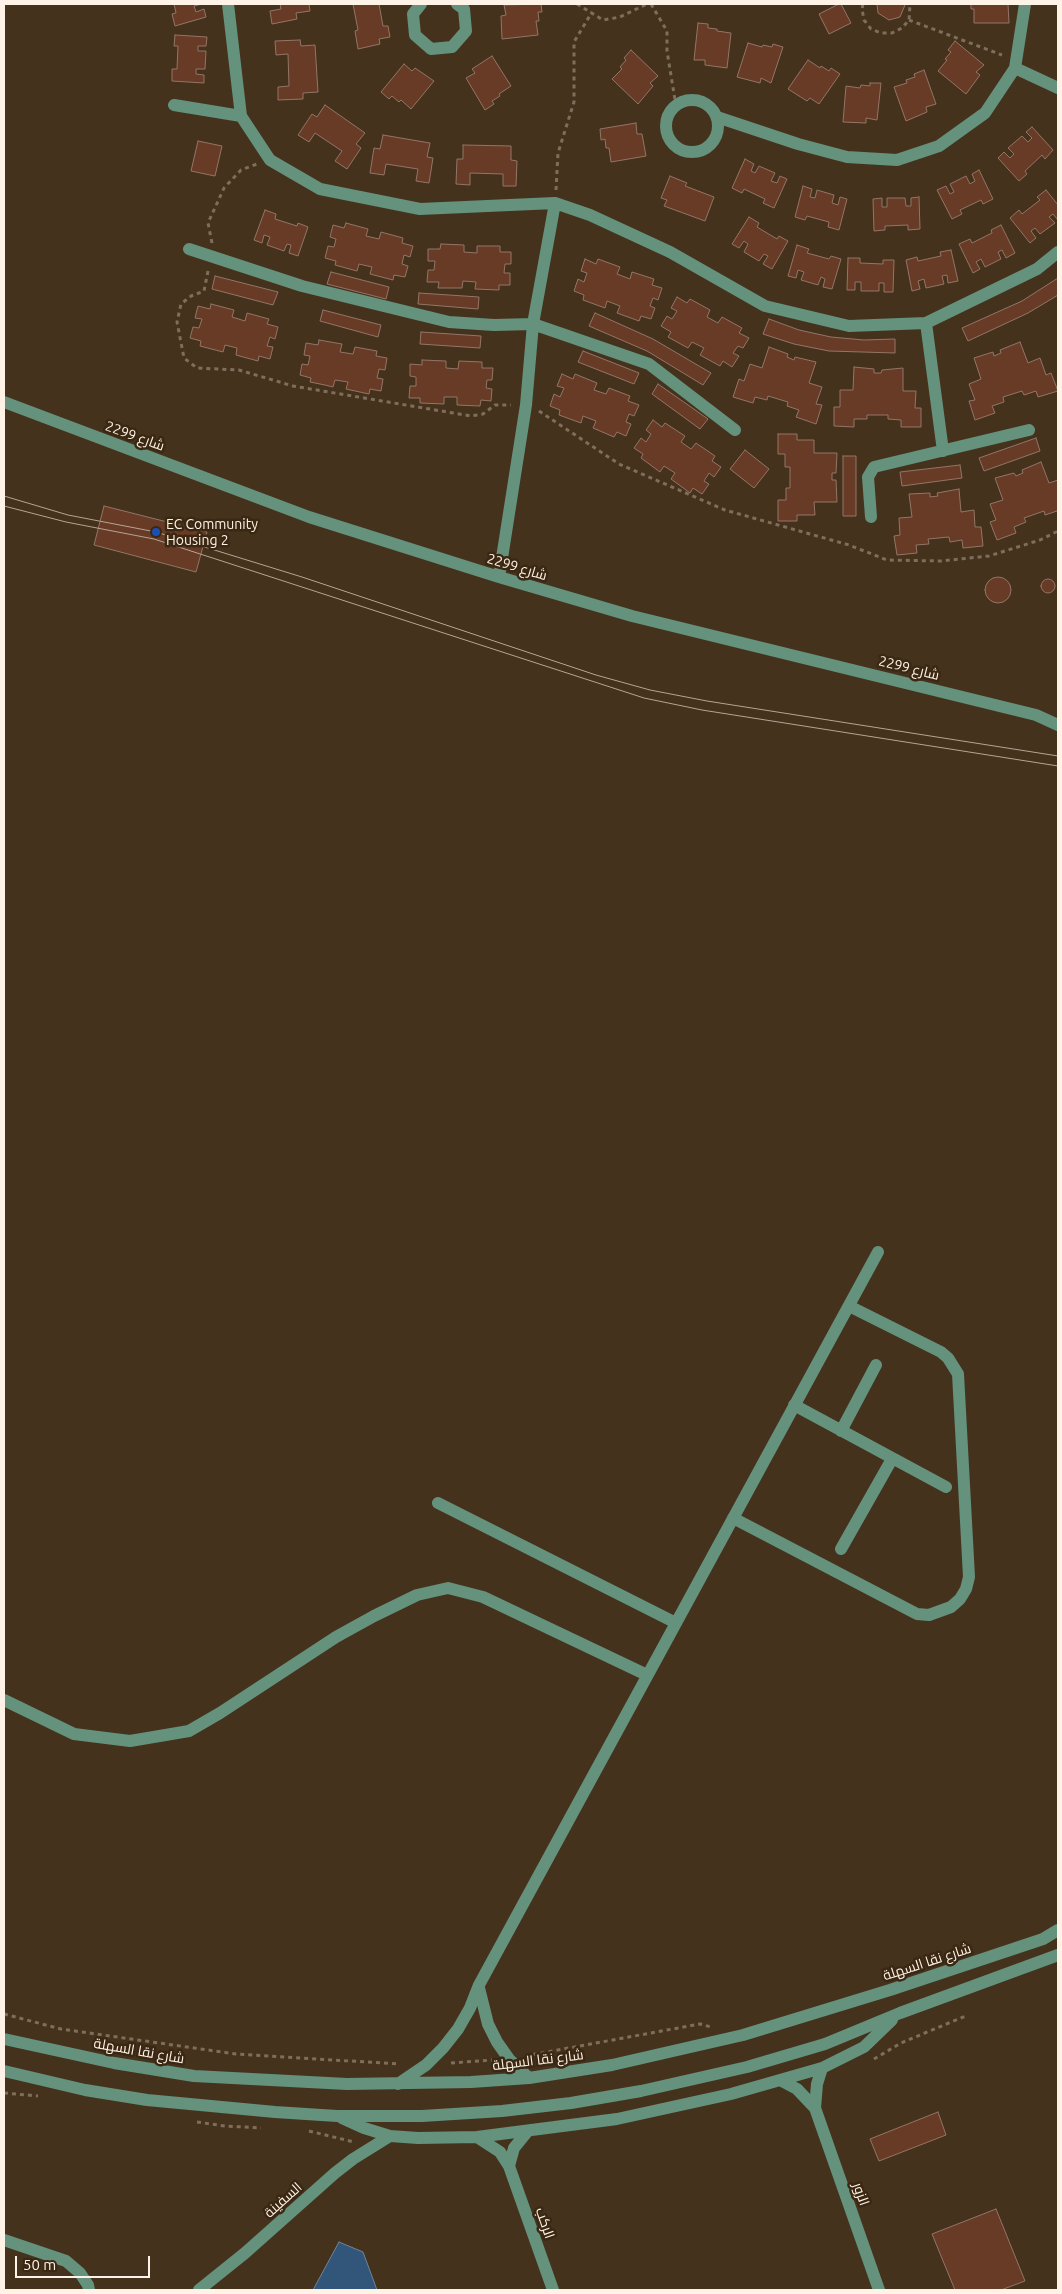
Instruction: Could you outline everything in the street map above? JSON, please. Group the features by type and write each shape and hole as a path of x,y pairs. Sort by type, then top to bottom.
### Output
{"street":[{"path":"228,4 241,116 270,160 320,189 420,209 555,203 590,215 670,252 764,306 849,326 926,323 1037,269 1058,252"},
{"path":"421,4 413,14 415,36 431,49 452,47 466,31 464,9 457,4"},
{"path":"716,117 798,144 847,157 897,160 939,146 985,114 1015,68 1025,4"},
{"path":"1015,68 1058,88"},
{"path":"691,100 699,101 712,110 716,117 717,134 714,141 701,151 685,152 678,148 672,143 666,128 667,120 676,106 691,100"},
{"path":"174,105 241,116"},
{"path":"717,134 747,127"},
{"path":"499,577 526,405 534,324 555,203"},
{"path":"189,250 302,286 449,322 494,325 534,324 649,364 735,430"},
{"path":"926,323 943,452"},
{"name":"شارع 2299","path":"4,402 309,517 499,577 632,616 1036,715 1058,717"},
{"path":"871,517 868,477 874,466 943,452 1029,430"},
{"name":"شارع 2299","path":"1036,715 1058,725"},
{"path":"398,2084 426,2065 458,2029 470,2008 479,1985 878,1252"},
{"path":"733,1518 917,1614 935,1614 951,1608 966,1589 969,1577 958,1374 948,1358 941,1352 849,1306"},
{"path":"841,1431 876,1365"},
{"path":"794,1406 946,1487"},
{"path":"841,1549 892,1459"},
{"path":"438,1503 676,1623"},
{"path":"4,1700 74,1734 130,1741 189,1731 220,1714 351,1629 417,1596 448,1588 483,1597 648,1675"},
{"name":"شارع نقا السهلة","path":"4,2039 114,2063 194,2076 302,2082 398,2084 529,2078 612,2065 743,2035 890,1990 1043,1939 1058,1931"},
{"path":"6,2073 85,2090 147,2100 275,2112 337,2116 422,2116 502,2112 641,2091 747,2067 824,2044 900,2013 1058,1955"},
{"path":"479,1985 488,2024 509,2059 529,2078"},
{"path":"337,2116 364,2128 390,2136 477,2137 527,2132 668,2109 822,2068 864,2047 900,2013"},
{"name":"الزور","path":"815,2108 822,2068"},
{"name":"الزور","path":"780,2080 797,2089 815,2108 879,2290"},
{"path":"509,2166 514,2148 527,2132"},
{"name":"السفينة","path":"199,2290 245,2253 353,2159 390,2136"},
{"name":"الركب","path":"477,2137 500,2152 509,2166 553,2290"},
{"path":"4,2240 66,2261 80,2273 92,2289"}],"path":[{"path":"577,4 603,20 620,16 649,4 667,31 667,51 676,106"},
{"path":"863,4 864,20 871,28 881,33 892,33 902,28 909,20 910,4"},
{"path":"555,203 558,152 574,102 574,42 592,12"},
{"path":"909,20 1006,56 1015,68"},
{"path":"4,2014 61,2029 236,2054 358,2063 426,2065 509,2059 700,2024 717,2028"}],"water":[{"path":"339,2242 363,2252 377,2290 313,2290"}],"building":[{"path":"174,4 202,4 194,6 196,12 204,9 206,17 175,26 172,14 176,13"},
{"path":"280,4 309,4 310,11 296,13 297,19 272,24 270,11 281,9"},
{"path":"353,4 379,4 383,26 388,26 390,37 379,39 380,44 358,49 355,31 358,30"},
{"path":"541,4 542,12 538,12 539,21 536,21 538,35 502,39 501,16 506,15 504,5"},
{"path":"841,4 851,23 829,34 819,14"},
{"path":"877,4 905,5 900,17 889,20 878,13"},
{"path":"971,4 1008,4 1009,23 974,23 974,9 971,9"},
{"path":"698,23 708,24 708,28 717,29 717,31 731,33 727,68 705,65 705,60 694,60"},
{"path":"175,35 207,37 206,46 198,46 198,51 206,51 205,69 196,69 196,74 204,75 204,83 172,81 172,69 177,69 178,46 174,46"},
{"path":"300,40 301,46 315,45 318,92 303,93 303,99 278,100 278,87 289,86 288,54 276,55 275,41"},
{"path":"955,41 984,65 976,72 980,75 966,94 938,71 947,60 945,59 951,52 948,50"},
{"path":"748,43 762,47 763,45 772,47 773,44 783,47 771,83 761,78 760,83 737,77"},
{"path":"631,50 658,76 650,83 653,86 638,104 612,79 622,69 620,67 626,60 624,58"},
{"path":"492,56 511,86 499,94 500,96 492,101 494,104 485,110 466,78 475,73 472,69"},
{"path":"808,60 820,68 821,66 829,71 831,68 840,74 819,104 810,98 807,101 788,89"},
{"path":"404,64 412,71 415,68 434,81 411,109 401,100 399,102 392,96 389,99 381,92"},
{"path":"924,70 936,104 926,107 927,112 906,121 894,87 907,83 906,80 915,77 914,74"},
{"path":"870,83 881,83 877,120 866,118 866,123 843,122 846,86 860,88 861,85 870,86"},
{"path":"325,105 365,133 356,144 361,148 347,169 335,161 342,151 315,133 309,142 298,135 312,114 317,117"},
{"path":"636,123 637,134 642,134 646,156 611,162 609,148 606,148 605,139 601,140 600,129"},
{"path":"1032,127 1053,150 1045,159 1042,155 1025,171 1027,174 1019,181 998,158 1004,152 1010,158 1014,154 1008,148 1022,136 1028,142 1032,138 1026,132"},
{"path":"383,135 430,143 427,157 433,158 429,183 416,181 418,169 386,164 384,175 370,173 374,148 380,149"},
{"path":"198,141 222,146 215,176 191,171"},
{"path":"463,145 511,146 511,160 517,161 516,186 503,186 503,174 470,173 470,185 456,184 457,159 463,159"},
{"path":"745,159 754,164 751,171 755,173 759,166 775,173 771,181 777,183 780,176 787,179 774,208 763,203 765,199 744,189 742,193 732,188"},
{"path":"979,170 993,199 983,204 981,200 960,210 962,214 952,219 937,190 946,186 950,194 954,192 950,184 966,176 970,184 975,181 972,174"},
{"path":"670,176 687,183 685,186 714,197 705,221 664,206 667,200 661,198"},
{"path":"803,186 812,189 810,197 815,198 817,190 834,195 832,203 838,205 840,197 847,199 839,230 828,227 829,222 807,216 805,220 795,217"},
{"path":"1046,190 1058,205 1058,220 1053,214 1049,217 1055,223 1040,234 1035,228 1031,231 1036,238 1030,243 1010,218 1019,210 1022,214 1040,200 1037,197"},
{"path":"919,197 920,229 908,230 908,225 885,226 885,230 874,231 873,199 882,198 882,207 887,207 887,198 905,198 906,206 911,206 911,198"},
{"path":"265,210 276,214 275,219 297,226 298,223 308,227 298,256 289,253 291,245 287,244 284,251 267,245 270,237 264,235 262,243 254,240"},
{"path":"749,217 759,223 757,227 777,239 779,236 788,241 772,269 763,264 768,256 764,254 759,261 744,252 748,244 744,241 739,248 732,244"},
{"path":"346,223 368,229 366,236 379,239 381,232 403,238 402,243 413,246 410,257 404,255 402,264 408,266 405,277 394,275 393,280 370,274 372,267 359,264 357,271 335,265 336,261 325,258 328,246 334,247 336,239 330,237 333,225 344,228"},
{"path":"1001,225 1015,253 1006,258 1002,250 998,252 1001,259 985,267 981,259 976,262 980,269 973,273 959,244 970,239 972,243 992,233 991,230"},
{"path":"441,244 464,245 464,252 477,253 477,246 500,246 500,252 511,252 511,264 505,264 504,273 510,273 510,285 499,285 499,290 475,289 476,282 463,281 462,288 438,288 439,282 427,282 428,270 434,270 435,261 428,261 428,249 440,249"},
{"path":"797,245 809,249 807,253 829,259 831,256 841,259 832,289 823,287 825,279 821,277 818,285 801,280 804,272 798,270 796,278 788,276"},
{"path":"951,250 958,281 948,283 947,275 942,276 944,284 926,288 924,279 918,281 920,289 912,291 906,260 917,257 918,261 941,256 940,252"},
{"path":"848,258 860,258 860,263 883,264 883,260 894,260 893,292 884,292 884,283 879,283 879,291 861,291 861,282 855,282 855,290 847,290"},
{"path":"585,259 596,264 598,259 620,267 617,274 630,279 632,272 654,279 652,285 662,288 658,300 653,298 650,306 655,308 651,319 641,316 639,321 617,313 620,306 607,301 605,308 583,300 584,295 574,291 578,279 584,282 587,273 581,271"},
{"path":"331,272 389,287 386,299 327,284"},
{"path":"215,276 278,292 273,305 212,289"},
{"path":"1058,278 1058,295 1028,313 968,341 962,328 1022,301"},
{"path":"419,293 479,297 478,309 418,304"},
{"path":"677,297 687,303 690,299 710,310 707,317 718,323 722,317 742,328 739,333 749,338 743,348 738,346 733,353 739,356 732,367 723,361 720,366 700,355 704,348 692,342 688,348 668,337 671,332 661,326 667,316 672,319 677,311 671,308"},
{"path":"211,304 234,310 232,317 245,321 247,313 269,319 267,324 278,327 275,339 270,337 267,346 273,347 270,359 259,356 258,361 236,355 237,348 225,345 223,352 200,346 201,341 190,338 193,327 199,328 202,319 195,318 198,306 210,309"},
{"path":"323,310 381,325 378,337 320,321"},
{"path":"595,313 653,339 711,373 703,385 647,351 589,326"},
{"path":"769,319 799,330 831,337 864,340 895,339 895,353 829,351 794,344 763,334"},
{"path":"421,332 481,336 480,348 420,344"},
{"path":"319,340 342,344 340,352 353,354 355,347 377,351 376,356 387,358 385,370 379,369 377,378 383,379 381,391 370,389 369,394 346,389 348,382 335,380 333,387 310,382 311,378 300,375 302,364 308,365 310,356 304,355 306,343 318,345"},
{"path":"1020,342 1028,363 1040,358 1046,375 1051,373 1058,391 1038,397 1036,391 1024,395 1022,391 1003,397 1004,402 992,406 995,413 975,420 969,401 975,400 969,384 981,379 974,358 993,352 994,356 1001,353 1000,350"},
{"path":"769,347 788,354 787,357 794,360 795,357 816,362 809,383 822,387 816,404 822,405 816,424 796,417 799,410 787,406 788,402 768,396 767,400 755,397 753,403 733,397 739,379 744,381 750,364 762,368"},
{"path":"583,351 639,373 634,384 578,362"},
{"path":"422,360 446,361 446,368 458,369 459,361 482,362 482,368 493,368 492,380 487,380 486,388 492,389 491,401 481,400 480,406 457,405 457,397 444,397 444,404 420,403 420,398 409,398 410,386 416,386 416,377 410,376 410,364 422,365"},
{"path":"854,367 874,369 874,373 881,373 882,370 903,368 903,391 916,391 915,408 921,408 921,427 901,427 901,420 888,419 888,415 867,415 867,419 854,419 854,427 834,426 834,407 840,407 840,390 853,390"},
{"path":"562,374 573,379 575,374 597,383 594,390 606,394 609,388 630,396 628,401 639,405 634,416 629,414 626,422 631,424 626,436 617,432 614,437 593,428 596,421 583,416 581,423 559,415 560,410 550,406 554,394 560,397 564,388 557,386"},
{"path":"658,384 708,419 700,429 652,394"},
{"path":"653,420 662,427 665,423 685,436 681,442 691,449 696,443 715,456 712,461 721,467 714,477 709,473 704,481 709,484 702,494 693,488 690,493 671,479 675,473 664,466 660,472 641,458 643,454 634,448 641,438 646,442 651,434 646,430"},
{"path":"778,434 797,434 797,440 814,440 814,453 837,453 836,473 832,473 832,480 836,480 837,502 814,502 815,515 797,515 797,521 778,521 778,500 786,500 786,488 790,488 790,467 785,467 785,454 778,454"},
{"path":"1036,438 1040,451 984,471 979,458"},
{"path":"745,450 769,469 754,488 730,469"},
{"path":"843,456 856,456 856,516 843,516"},
{"path":"1041,462 1049,483 1058,480 1058,513 1057,511 1045,515 1044,511 1024,518 1026,522 1014,527 1016,533 997,540 990,522 996,520 990,504 1003,500 995,478 1014,473 1016,476 1023,473 1022,470"},
{"path":"960,465 962,478 902,486 900,472"},
{"path":"959,489 961,512 974,510 975,527 981,527 983,546 963,548 962,540 950,542 949,537 928,539 929,544 916,545 917,553 897,555 894,536 900,535 899,518 912,517 909,494 930,493 930,497 938,496 937,493"},
{"path":"104,506 207,532 196,572 94,545"},
{"path":"998,577 1007,581 1011,590 1007,599 998,603 989,599 985,590 989,581"},
{"path":"1048,579 1053,581 1055,586 1053,591 1048,593 1043,591 1041,586 1043,581"},
{"path":"938,2112 946,2135 879,2161 870,2139"},
{"path":"996,2209 1025,2281 1001,2290 955,2290 932,2234"}],"tram line":[{"path":"4,496 68,515 156,532 302,577 596,675 650,690 707,701 1058,756"},
{"path":"4,506 66,522 154,539 644,698 702,710 1058,766"}],"place":[{"name":"EC Community Housing 2","path":"156,532"}]}
